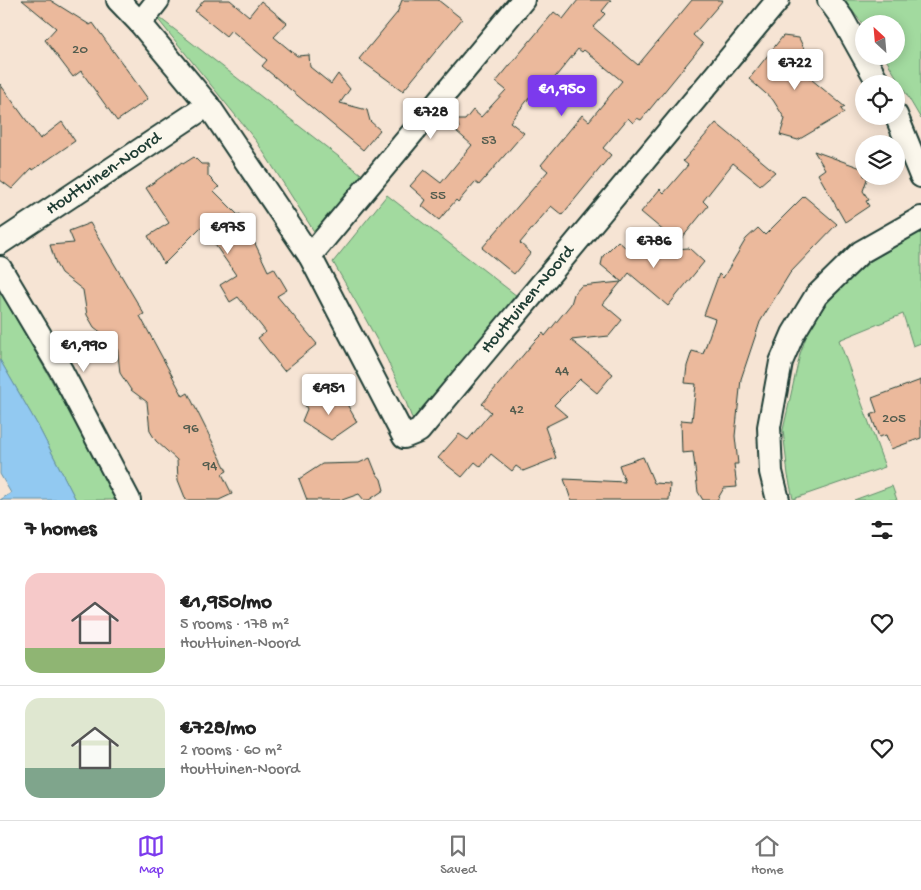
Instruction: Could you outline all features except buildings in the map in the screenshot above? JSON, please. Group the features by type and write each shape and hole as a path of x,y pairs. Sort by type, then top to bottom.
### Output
{"street":[{"name":"Houttuinen-Noord","path":"118,0 140,23 208,105 310,256 404,437 419,430 778,0"},
{"path":"140,23 158,0"},
{"path":"310,256 523,0"},
{"path":"829,0 842,18 874,75"},
{"name":"Houttuinen-Noord","path":"0,244 208,105"},
{"path":"900,125 921,176"},
{"path":"778,500 771,472 768,427 781,362 793,334 816,296 861,252 921,218"},
{"path":"0,268 67,380 129,500"}],"green space":[{"path":"844,0 921,0 921,119 905,92 905,75 895,75 889,65 905,65 905,15 856,15"},
{"path":"152,12 365,177 317,236 257,142"},
{"path":"387,195 517,296 413,421 387,360 333,262"},
{"path":"921,231 921,343 913,346 903,314 839,340 885,467 793,499 788,475 783,430 800,354 811,323 838,290 871,261"},
{"path":"0,291 72,416 116,500 76,500 37,424 0,360"},
{"path":"892,486 897,500 854,500"}],"water":[{"path":"0,360 37,424 76,500 0,500 11,493 0,474"}]}
